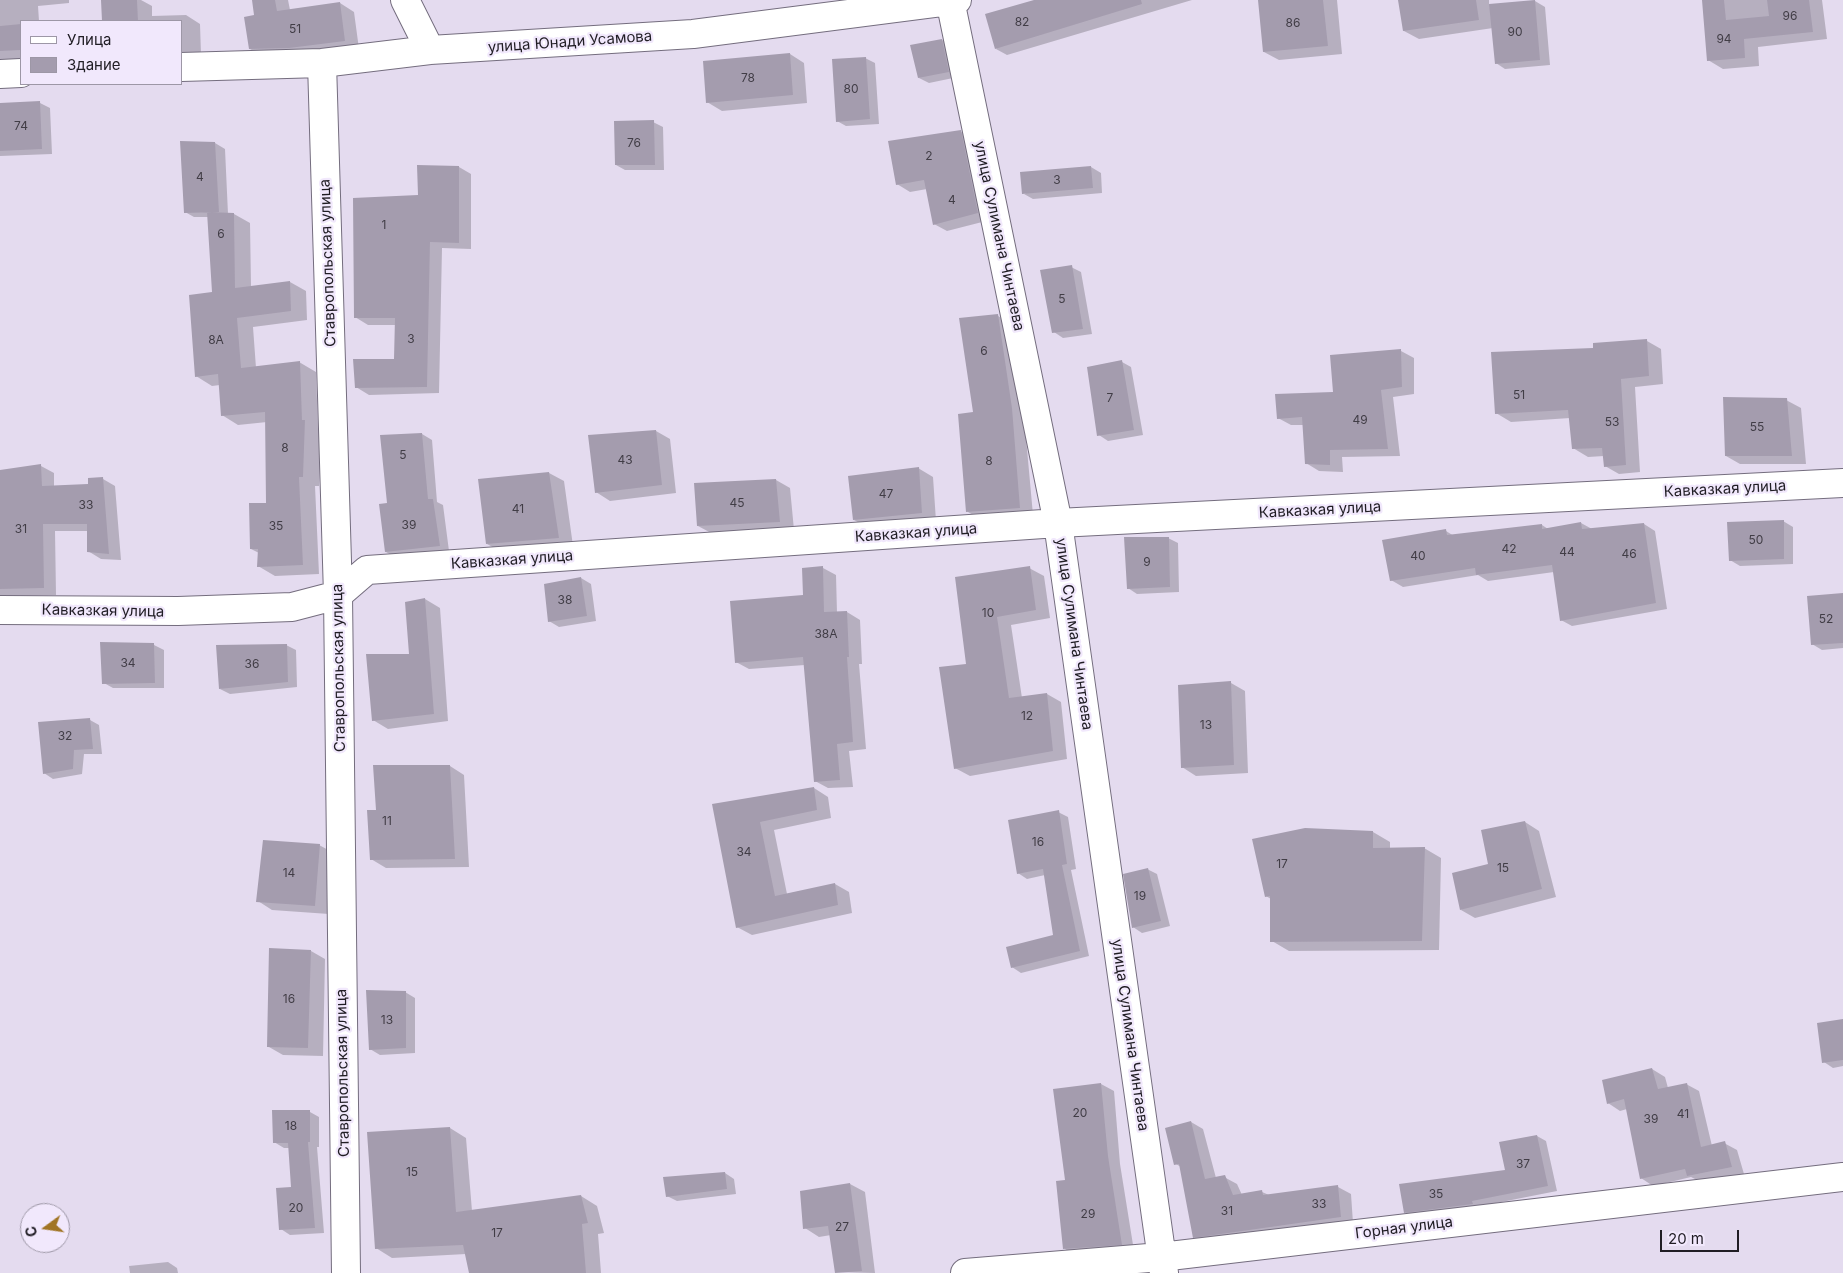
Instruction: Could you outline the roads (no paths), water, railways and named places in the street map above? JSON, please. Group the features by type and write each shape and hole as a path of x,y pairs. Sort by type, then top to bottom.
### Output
{"street":[{"path":"405,0 430,50"},
{"name":"улица Юнади Усамова","path":"182,67 322,63 430,50 693,34 952,1"},
{"name":"улица Сулимана Чинтаева","path":"952,1 1058,523 1163,1265"},
{"name":"Ставропольская улица","path":"322,63 338,595 346,1273"},
{"path":"0,74 20,73"},
{"name":"Кавказкая улица","path":"0,610 178,611 292,607 338,595 367,570 1058,523 1843,483"},
{"name":"Горная улица","path":"965,1273 1163,1265 1843,1177"}]}
